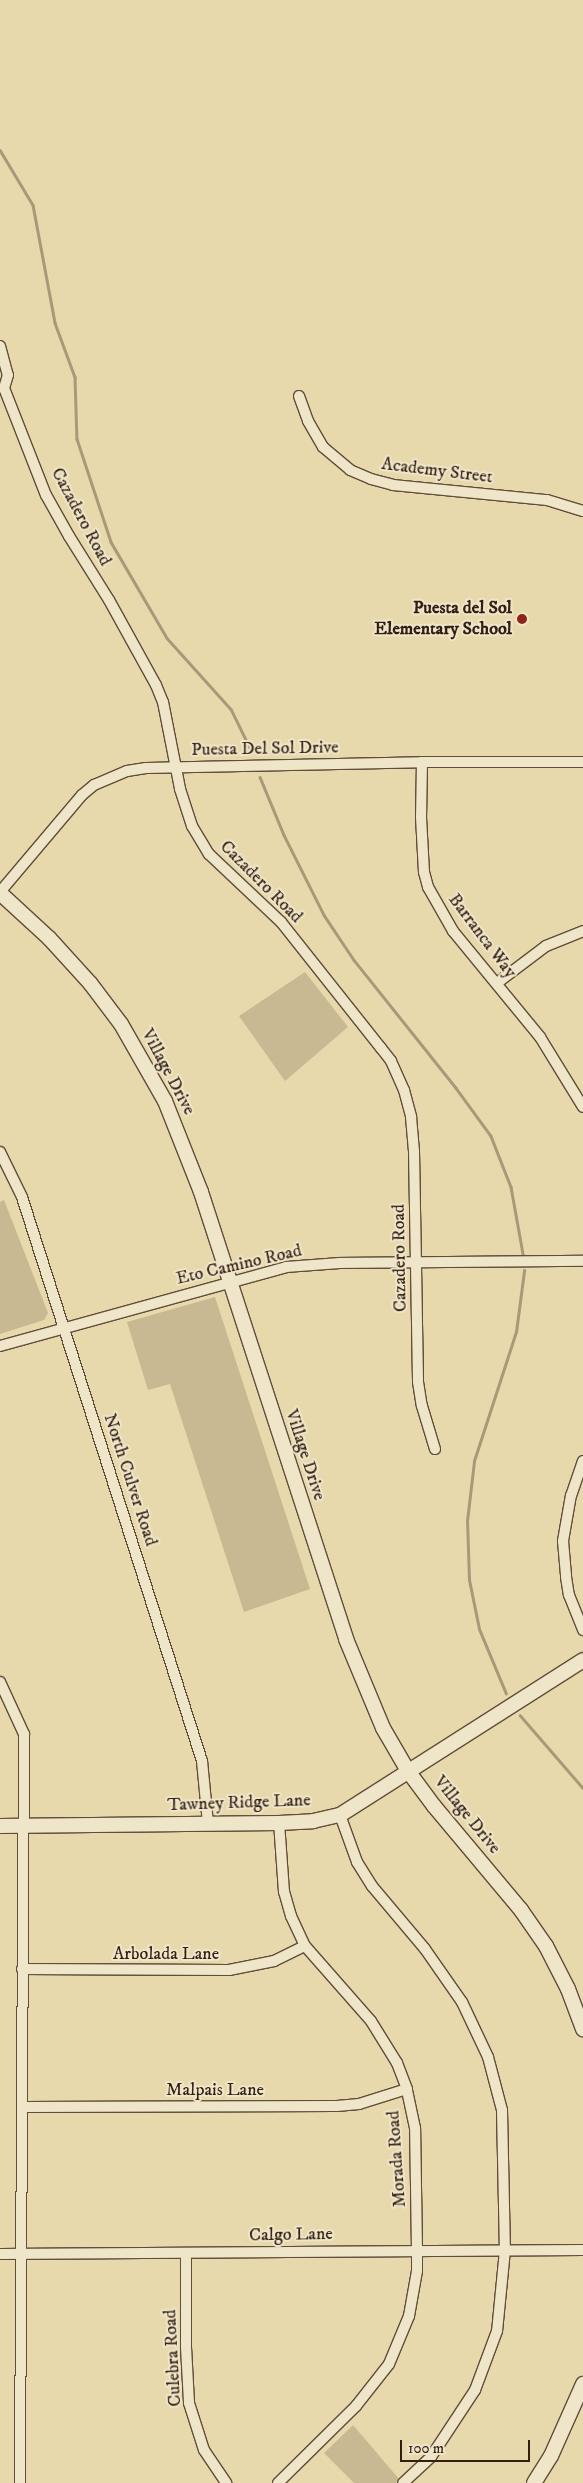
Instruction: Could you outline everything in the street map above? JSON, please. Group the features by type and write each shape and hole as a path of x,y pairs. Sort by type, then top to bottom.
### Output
{"main road":[{"name":"Village Drive","path":"0,893 49,938 90,983 121,1024 146,1066 181,1138 230,1281 346,1639 383,1728 408,1771 434,1806 521,1910 546,1946 568,1989 583,2029"},
{"name":"Tawney Ridge Lane","path":"0,1826 279,1823 313,1821 340,1815 583,1660"},
{"path":"534,2483 551,2456 583,2384"}],"street":[{"name":"Cazadero Road","path":"0,346 8,375 3,396 56,514 109,600 156,685 168,716 176,768 192,826 209,854 281,922 381,1048 398,1075 408,1104 413,1131 418,1382 422,1406 435,1449"},
{"name":"Academy Street","path":"299,396 308,421 323,447 350,470 370,479 394,485 547,500 583,511"},
{"name":"Puesta Del Sol Drive","path":"0,893 71,806 94,785 127,771 176,768 422,762 583,762"},
{"name":"Barranca Way","path":"422,762 421,817 424,872 428,887 454,930 540,1038 583,1107"},
{"path":"497,983 546,946 583,931"},
{"name":"North Culver Road","path":"0,1152 22,1197 202,1761 208,1823"},
{"name":"Eto Camino Road","path":"0,1346 286,1267 310,1264 583,1261"},
{"path":"583,1460 570,1494 564,1541 568,1586 583,1630"},
{"path":"0,1682 24,1734 22,1825 20,2483"},
{"path":"340,1815 357,1862 372,1886 425,1949 462,2002 488,2057 502,2110 505,2250 497,2332 475,2390 431,2457 403,2483"},
{"name":"Morada Road","path":"278,2483 356,2406 389,2364 409,2316 417,2271 414,2128 407,2089 397,2062 376,2028 305,1946 291,1916 284,1892 279,1823"},
{"name":"Arbolada Lane","path":"22,1969 228,1970 274,1961 305,1946"},
{"name":"Malpais Lane","path":"22,2107 337,2106 359,2104 407,2089"},
{"name":"Calgo Lane","path":"0,2254 583,2250"},
{"name":"Culebra Road","path":"186,2252 186,2347 189,2403 204,2450 226,2483"}],"shaded area":[{"path":"305,972 348,1027 285,1081 239,1016"},
{"path":"4,1200 48,1313 44,1320 0,1334 0,1202"},
{"path":"215,1297 310,1589 244,1612 170,1384 148,1390 127,1322"},
{"path":"353,2425 399,2479 396,2483 354,2483 324,2453"}],"waterway":[{"path":"0,150 33,205 55,323 75,377 77,439 111,542 167,638 231,709 250,748"},
{"path":"260,777 284,835 324,915 354,960 456,1088 491,1136 511,1187 523,1254"},
{"path":"506,1694 479,1629 469,1580 467,1521 474,1461 516,1332 524,1271"},
{"path":"520,1715 583,1788"}],"place":[{"name":"Puesta del Sol Elementary School","path":"522,619"}]}
